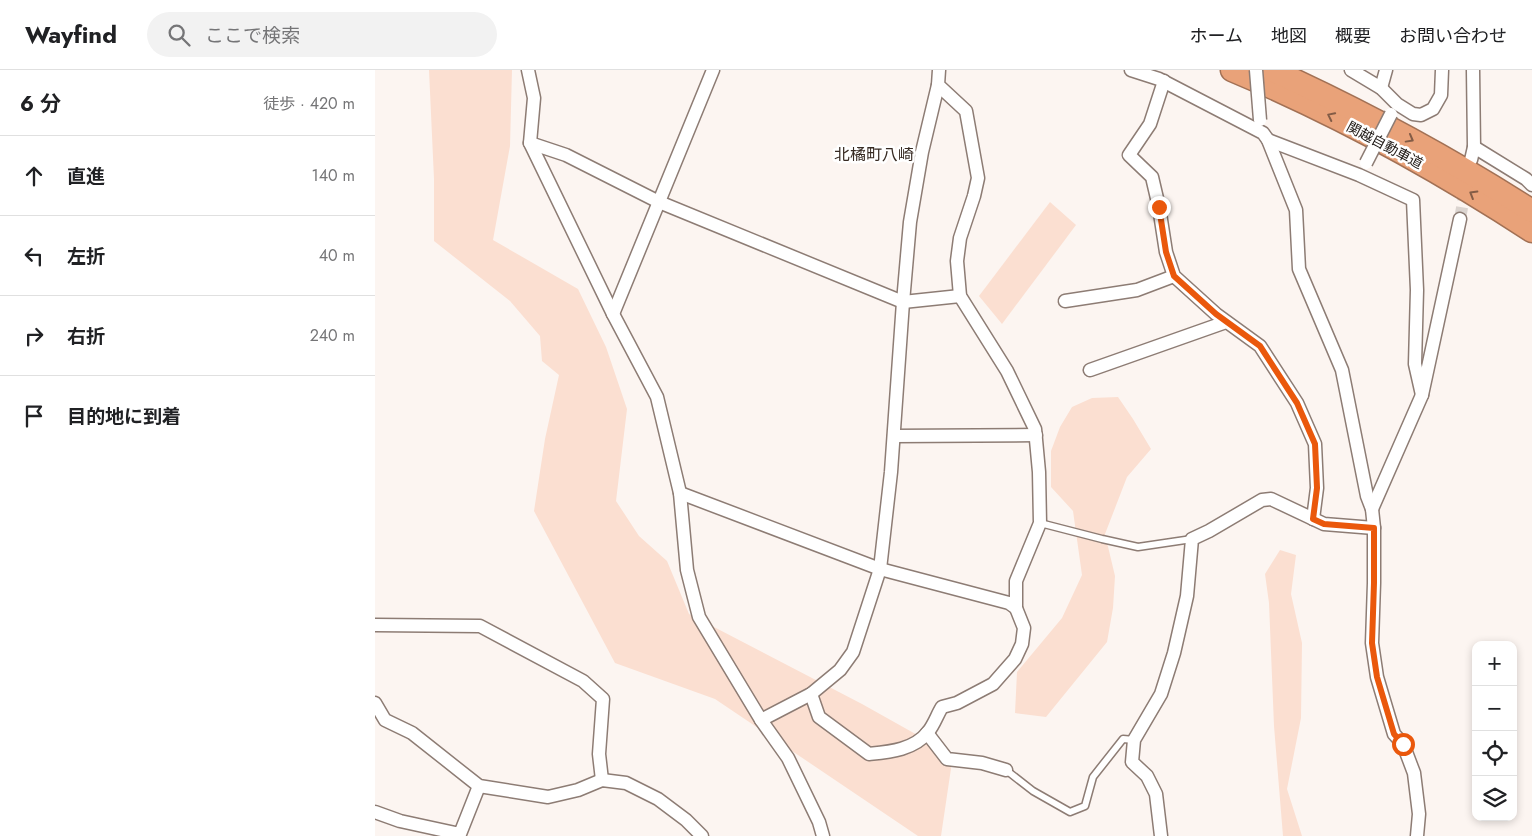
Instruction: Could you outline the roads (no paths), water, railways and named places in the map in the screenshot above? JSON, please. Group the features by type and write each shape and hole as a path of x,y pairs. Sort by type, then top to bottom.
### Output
{"highway":[{"name":"関越自動車道","path":"1232,70 1357,129 1525,217"},
{"name":"関越自動車道","path":"1272,70 1372,118 1467,171 1525,217"}],"street":[{"path":"529,70 534,98 530,143 613,314 657,397 681,493 687,570 699,617 761,720 788,758 819,822 823,836"},
{"path":"613,314 713,70"},
{"path":"761,720 811,694 840,670 853,652 880,569 891,472 910,222 922,152 938,86 939,70"},
{"path":"1131,70 1164,81 1266,136 1413,200 1417,290 1415,364 1422,395"},
{"path":"1256,70 1260,120 1296,210 1299,269 1342,370 1367,496 1372,509 1374,528 1372,643 1377,677 1394,734 1403,744 1414,773 1419,814 1417,836"},
{"path":"1351,70 1381,88 1394,109 1421,115 1433,109 1441,95 1442,70"},
{"path":"1381,88 1386,70"},
{"path":"1471,160 1474,147 1473,70"},
{"path":"1164,81 1150,124 1129,155 1152,177 1166,252 1174,276 1226,322 1260,346 1297,403 1315,444 1317,488 1313,519"},
{"path":"811,694 819,717 869,754 890,752 911,746 927,733 942,708 957,703 993,684 1015,659 1022,644 1024,628 1016,608 1016,581 1040,523 1039,472 1035,429 1007,371 961,296 957,261 961,238 978,178 967,111 938,86"},
{"path":"1359,175 1394,109"},
{"path":"530,143 566,154 659,202 903,302 961,296"},
{"path":"1474,147 1532,185"},
{"path":"1372,509 1422,395 1459,219"},
{"path":"1065,301 1137,290 1174,276"},
{"path":"1090,370 1226,322"},
{"path":"894,436 1035,435"},
{"path":"681,493 880,569 1009,603 1016,608"},
{"path":"1161,836 1156,794 1147,776 1132,762 1134,740 1161,694 1174,653 1187,596 1192,539 1262,500 1271,499 1324,524 1374,528"},
{"path":"375,625 480,626 583,681 603,699 599,754 602,780"},
{"path":"375,703 385,720 412,734 479,786 548,797 578,790 602,780 626,783 658,799 685,820 701,836"},
{"path":"927,733 947,759 982,763 1006,770"},
{"path":"375,812 400,821 460,834 479,786"}],"lane":[{"path":"1040,523 1138,547 1192,539"},
{"path":"1006,770 1033,791 1070,812 1085,806 1093,777 1123,739 1134,740"}],"tunnel":[{"path":"1460,219 1466,185"}],"district":[{"name":"北橘町八崎","path":"874,154"}]}
